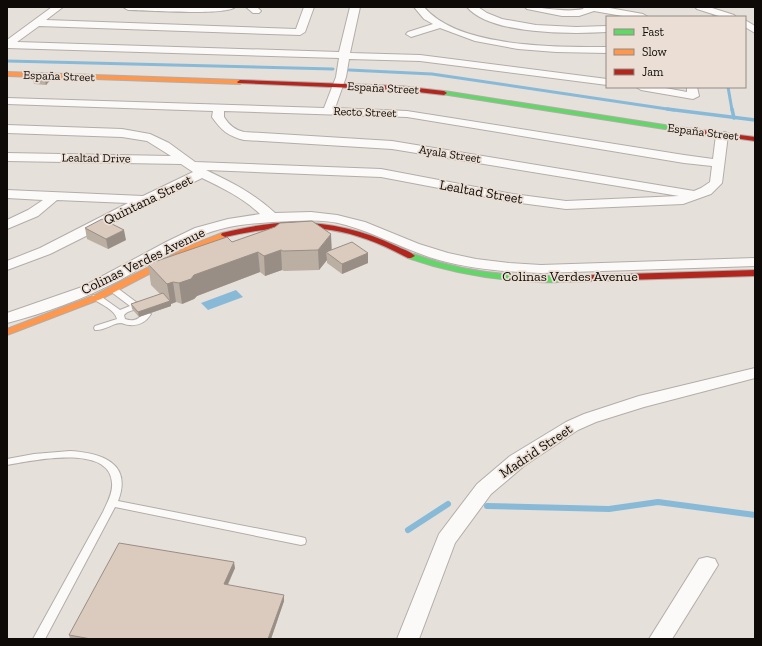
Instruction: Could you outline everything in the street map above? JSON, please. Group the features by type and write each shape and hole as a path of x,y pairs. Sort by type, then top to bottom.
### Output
{"street":[{"path":"7,45 58,7"},
{"path":"128,7 204,9 230,7"},
{"path":"36,23 300,32 309,7"},
{"path":"328,110 341,76 346,42 355,7"},
{"path":"419,7 433,21 465,35 506,44 548,49 606,50"},
{"path":"472,7 500,21 526,26 553,30 582,31 606,29"},
{"path":"530,7 546,11 566,12 586,11 591,7 638,16"},
{"path":"700,7 728,16"},
{"path":"465,35 500,21"},
{"path":"746,24 755,30"},
{"path":"411,34 441,25"},
{"path":"7,45 420,58 606,82"},
{"name":"España Street","path":"7,74 400,88 467,95 658,126 755,139"},
{"path":"563,76 606,75"},
{"path":"647,88 694,96 692,88"},
{"name":"Recto Street","path":"7,101 328,110 407,114 684,159 719,163"},
{"name":"Ayala Street","path":"219,108 218,117 230,133 244,136 392,145 698,195"},
{"path":"7,129 138,135 150,138 194,166 234,188 255,202 272,218"},
{"name":"Lealtad Street","path":"194,166 381,173 513,198 566,205 666,202 683,200 698,195 716,183 722,135"},
{"name":"Lealtad Drive","path":"7,157 194,166"},
{"name":"Quintana Street","path":"7,266 45,251 145,200 194,166"},
{"path":"7,194 145,200"},
{"path":"7,225 48,203 55,195"},
{"name":"Colinas Verdes Avenue","path":"7,318 87,289 201,231 245,220 302,216 326,217 353,222 372,228 414,247 444,256 471,263 514,268 541,269 755,262"},
{"name":"Colinas Verdes Avenue","path":"7,332 96,297 224,235 250,229 284,226 315,226 363,235 418,258 455,269 494,276 535,279 568,279 755,273"},
{"name":"Madrid Street","path":"408,639 446,540 484,489 517,461 572,426 590,418 639,402 755,373"},
{"path":"660,639 707,565"}],"lane":[{"path":"98,328 120,318 126,309 136,306 113,289"},
{"path":"96,297 115,310 120,318 127,323 135,323 145,319 148,314"},
{"path":"7,462 56,455 79,455 100,458 111,466 117,480 117,489 112,503 39,639"},
{"path":"112,503 301,541"}],"water":[{"path":"236,290 243,297 208,310 201,303"}],"building":[{"path":"39,74 51,74 45,80 33,80"},
{"path":"102,219 124,230 106,239 85,228"},
{"path":"312,221 331,234 318,250 281,250 264,256 258,252 194,275 191,279 179,283 173,282 167,284 148,264 227,237 232,242 275,227 280,223"},
{"path":"352,242 368,253 342,264 326,252"},
{"path":"163,293 170,301 138,312 131,304"},
{"path":"119,543 234,562 224,584 284,595 268,639 91,639 69,635"}],"waterway":[{"path":"7,61 333,69"},
{"path":"349,70 432,74 669,109"},
{"path":"728,88 732,110"},
{"path":"669,109 734,117"},
{"path":"669,109 674,110"},
{"path":"732,109 734,117"},
{"path":"734,117 755,120"},
{"path":"487,506 609,509 658,502 755,515"},
{"path":"408,530 448,504"}],"traffic: fast":[{"path":"444,93 671,128"},
{"path":"411,256 447,268 485,275 561,279"}],"traffic: slow":[{"path":"7,74 240,82"},
{"path":"7,332 98,297 192,248 225,235"}],"traffic: jam":[{"path":"240,82 400,88 444,93"},
{"path":"671,128 755,139"},
{"path":"225,235 242,230 276,225 312,225 346,230 369,237 411,256"},
{"path":"561,279 755,273"}]}
